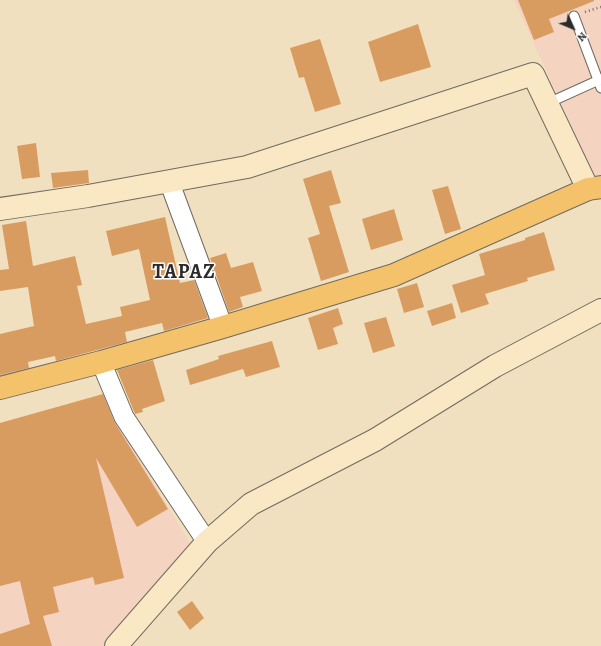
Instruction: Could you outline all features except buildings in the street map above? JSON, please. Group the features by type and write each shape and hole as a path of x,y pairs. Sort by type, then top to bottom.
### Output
{"main road":[{"path":"0,388 101,362 394,275 594,188"}],"street":[{"path":"0,209 88,196 247,167 533,74 546,104 594,188"},
{"path":"169,181 223,327"},
{"path":"116,646 207,542 251,504 375,440 495,366 601,310"},
{"path":"101,362 124,417 207,542"}],"lane":[{"path":"546,104 600,82 574,16"}],"shaded area":[{"path":"514,0 601,0 601,181 597,182"},
{"path":"106,404 190,543 103,646 0,646 0,426"}],"district":[{"name":"TAPAZ","path":"184,273"}]}
